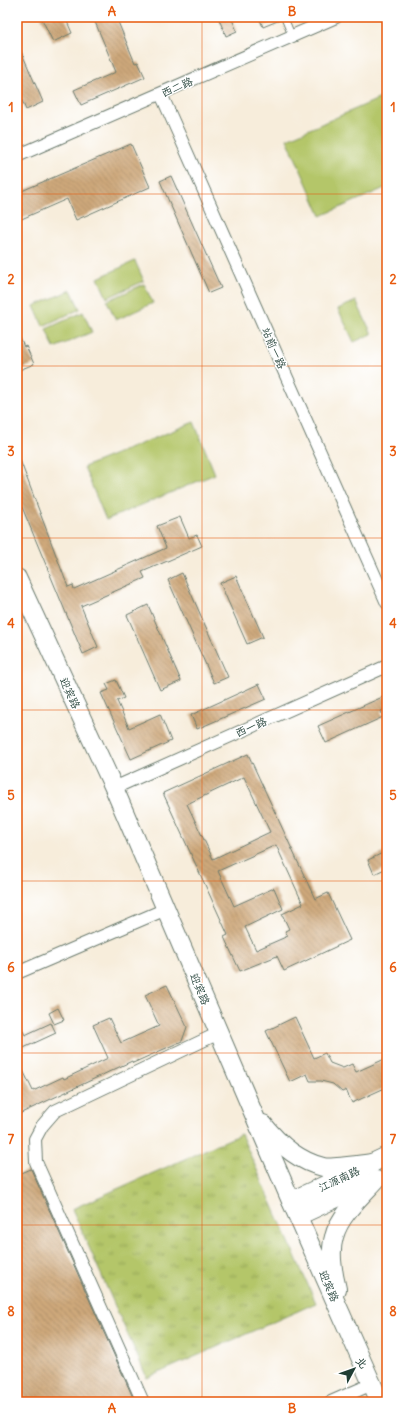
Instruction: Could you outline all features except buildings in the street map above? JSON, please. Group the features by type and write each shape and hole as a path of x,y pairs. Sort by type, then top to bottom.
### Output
{"main road":[{"name":"迎宾路","path":"17,578 114,788 252,1111 343,1317 376,1397"},
{"path":"252,1111 274,1138 300,1158 324,1167 381,1169"},
{"path":"343,1317 332,1257 334,1237 340,1222 381,1169"},
{"name":"江源南路","path":"294,1208 381,1169"}],"street":[{"name":"西二路","path":"17,156 336,17"},
{"name":"站前一路","path":"161,94 387,603"},
{"name":"西一路","path":"114,788 387,666"},
{"path":"17,973 166,909"},
{"path":"143,1402 36,1162 35,1139 42,1126 55,1111 219,1033"},
{"path":"331,1402 376,1397"}],"lane":[{"path":"284,17 292,36"}],"green space":[{"path":"383,97 387,106 387,187 321,216 287,139"},
{"path":"135,261 144,281 107,298 98,278"},
{"path":"144,284 153,303 116,320 107,301"},
{"path":"71,290 80,309 43,326 34,306"},
{"path":"356,301 372,334 354,342 338,309"},
{"path":"83,312 92,332 54,348 46,329"},
{"path":"194,422 215,474 106,520 84,467"},
{"path":"241,1134 316,1303 147,1378 72,1209"}]}
